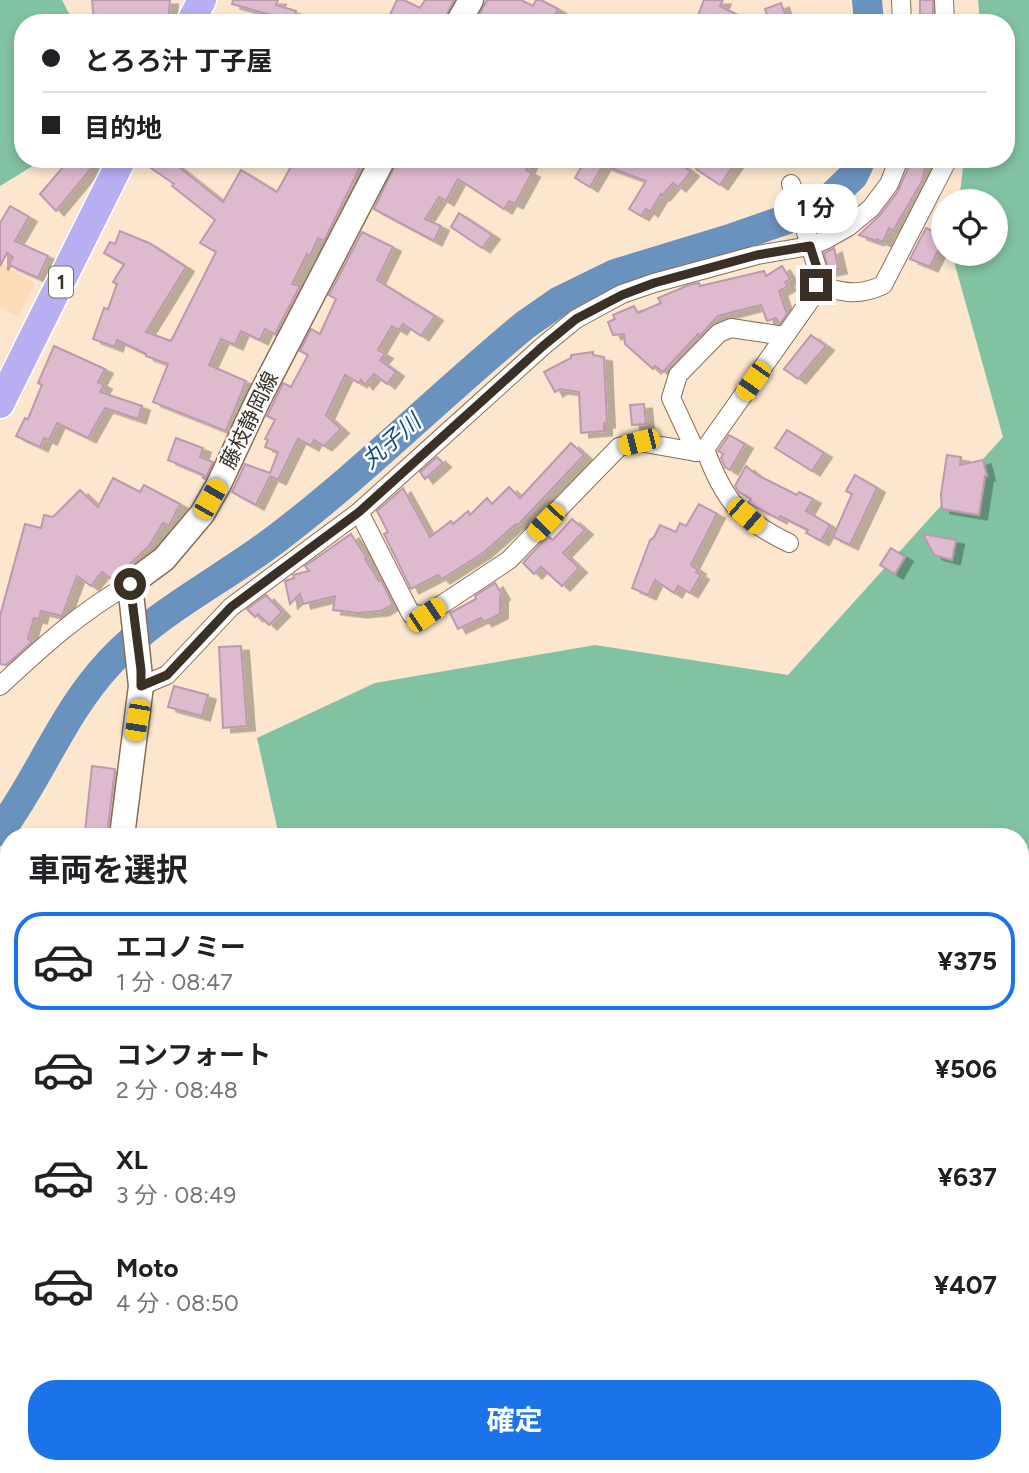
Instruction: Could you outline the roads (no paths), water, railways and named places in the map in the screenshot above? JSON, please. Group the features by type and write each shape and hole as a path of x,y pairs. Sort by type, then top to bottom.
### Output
{"highway":[{"name":"1","path":"0,404 118,168"}],"main road":[{"name":"藤枝静岡線","path":"130,584 164,559 202,514 277,362 378,168"},
{"path":"123,828 141,678 130,584"}],"street":[{"path":"141,678 167,675 231,607 359,512 576,319 622,295 654,283 809,243 848,227 871,208 889,184 895,168"},
{"path":"816,285 847,293 867,292 883,285 943,168"},
{"path":"700,451 809,302 816,285 818,271 793,189"},
{"path":"784,336 731,328 719,333 678,375 671,398 732,505 759,528 789,543"},
{"path":"359,512 411,614 426,615 509,559 619,447 639,442 700,451"},
{"path":"0,686 80,616 101,600 130,584"}],"waterway":[{"name":"丸子川","path":"867,0 868,14"},
{"name":"丸子川","path":"2,828 93,681 128,644 308,514 525,325 558,302 615,274 802,214 827,201 853,176 857,168"}]}
